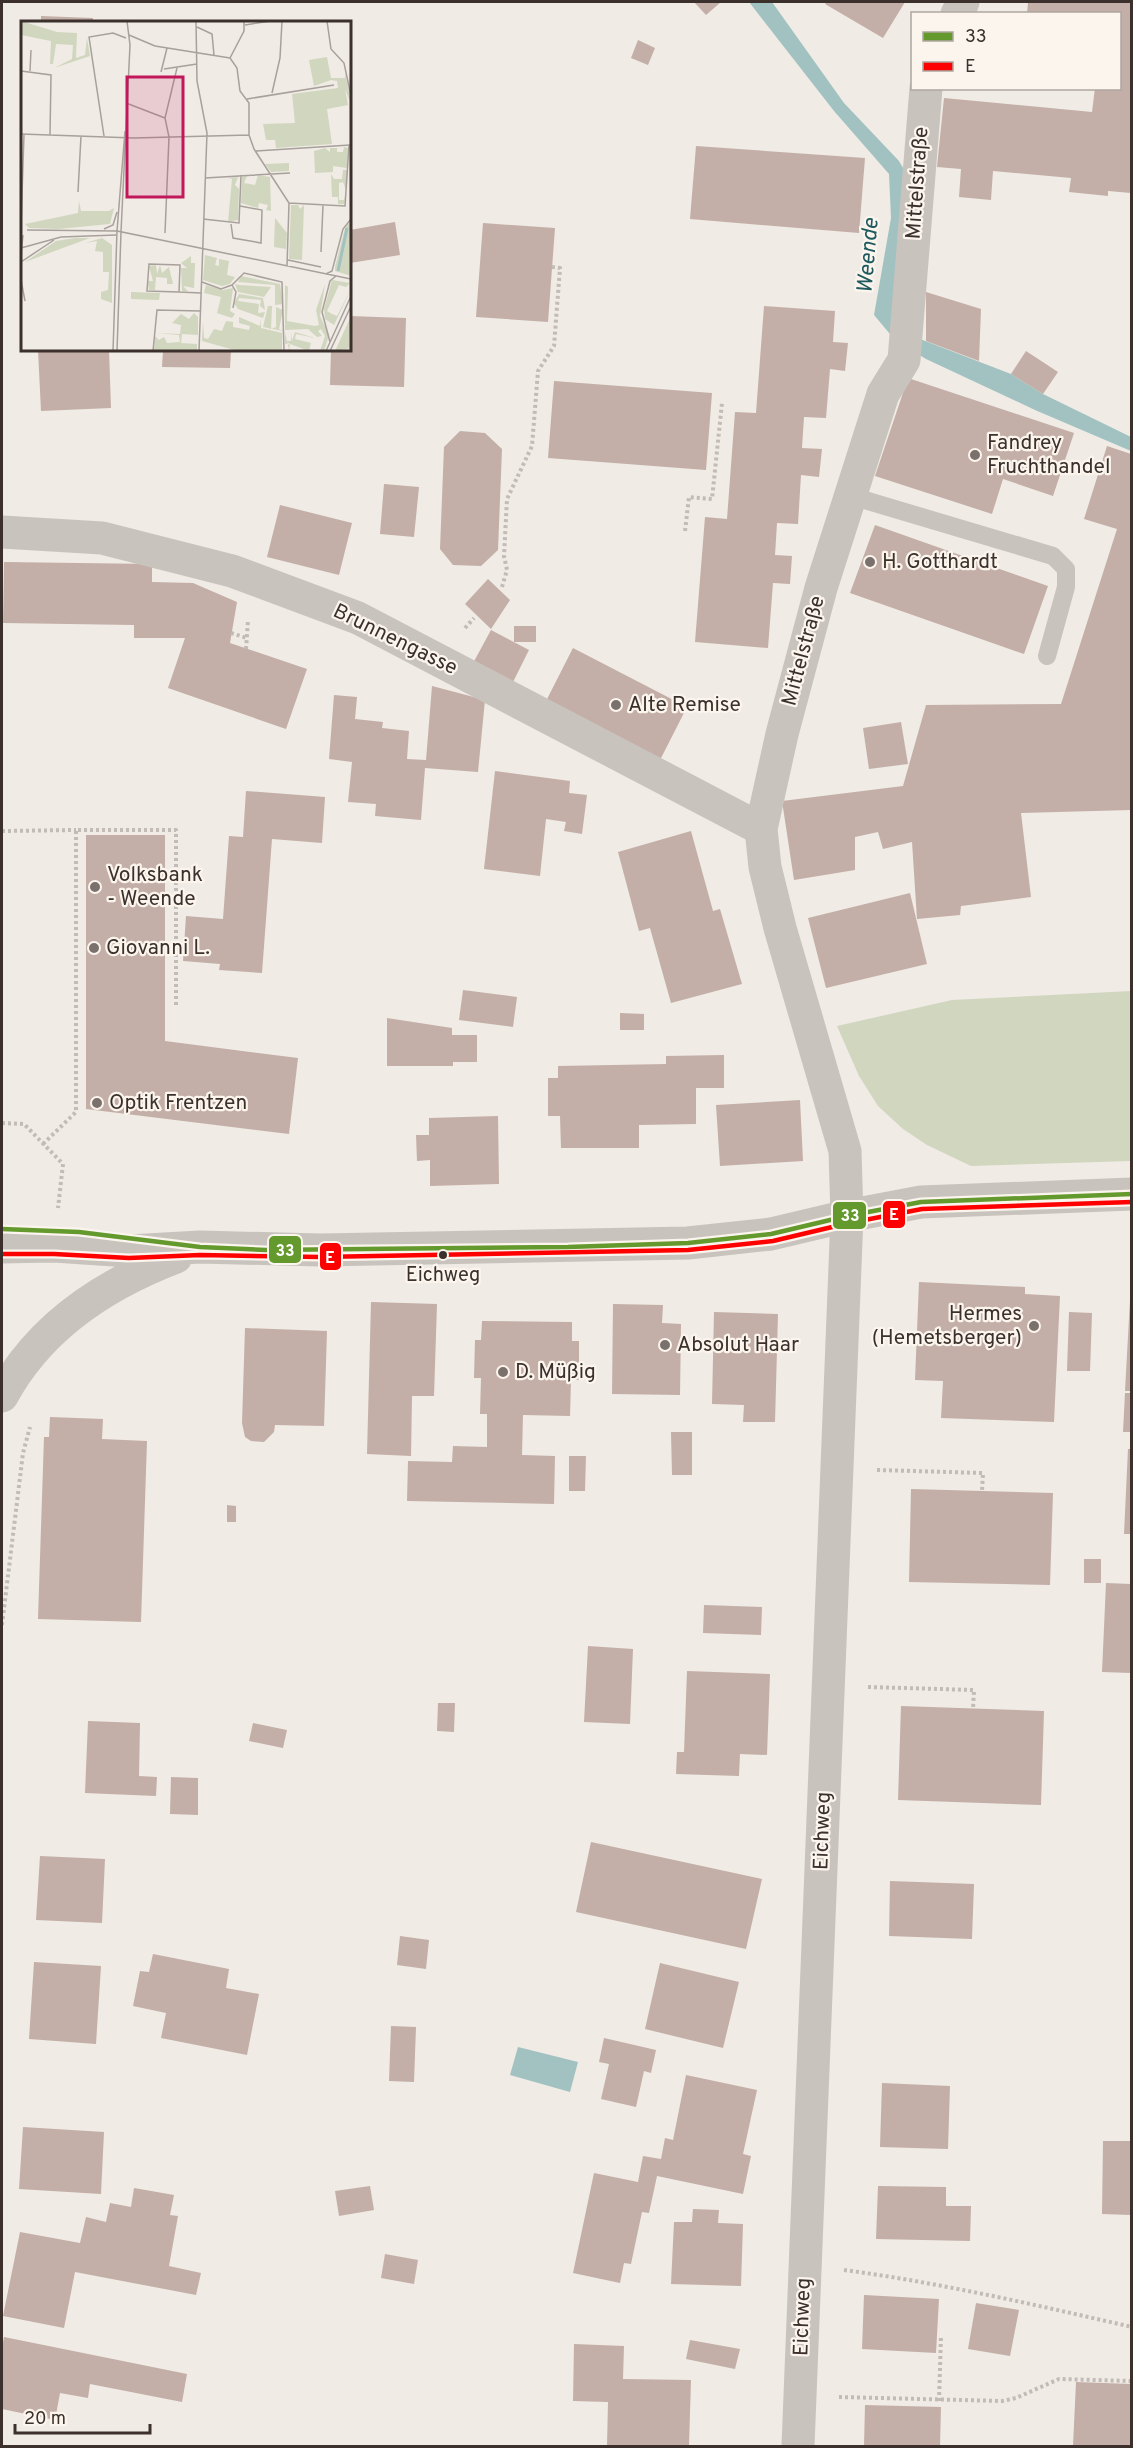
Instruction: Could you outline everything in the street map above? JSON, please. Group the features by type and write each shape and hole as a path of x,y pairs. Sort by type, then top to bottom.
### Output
{"street":[{"name":"Mittelstraße","path":"847,1216 844,1151 780,928 765,867 761,829 788,711 821,588 883,394 904,360 926,90"},
{"name":"Brunnengasse","path":"2,532 102,538 232,571 358,618 761,829"},
{"path":"2,1246 54,1246 129,1251 200,1248 320,1251 688,1243 771,1234 921,1202 1131,1194"},
{"name":"Eichweg","path":"798,2446 847,1216"},
{"path":"2,1229 79,1232 200,1248"},
{"path":"2,1396 20,1366 43,1341 91,1299 147,1268 200,1248"}],"lane":[{"path":"851,496 1053,556 1066,569 1066,586 1047,656"}],"path":[{"path":"502,587 507,570 504,556 507,499 532,446 538,371 554,346 560,268 552,267"},
{"path":"685,531 689,497 712,499 722,403"},
{"path":"231,633 247,638"},
{"path":"43,1144 76,1112 76,830"},
{"path":"2,831 176,830 176,1006"},
{"path":"2,1625 23,1453 31,1422"},
{"path":"837,1468 983,1473 982,1491"},
{"path":"829,1685 974,1690 973,1709"},
{"path":"805,2265 913,2280 1029,2303 1131,2327"},
{"path":"939,2401 941,2336"},
{"path":"800,2396 1002,2401 1016,2398 1059,2379 1131,2381"}],"green space":[{"path":"1131,991 1131,1161 971,1166 927,1145 903,1129 878,1106 859,1076 837,1026 952,1000"}],"water":[{"path":"749,2 772,2 844,103 899,161 906,173 920,339 1011,374 1043,394 1131,437 1131,451 1035,410 926,359 895,340 874,315 891,218 889,174 834,111"},
{"path":"518,2047 578,2062 570,2092 510,2075"}],"building":[{"path":"694,2 721,2 706,15"},
{"path":"827,2 905,2 883,38 825,4"},
{"path":"1028,2 1131,2 1131,193 1108,191 1108,196 1069,192 1071,178 993,171 991,200 959,197 961,169 937,167 944,98 1092,112 1095,90 1121,90 1121,12 1027,12"},
{"path":"41,16 93,18 93,21 41,21"},
{"path":"638,40 655,48 648,65 631,58"},
{"path":"696,146 865,158 859,233 690,219"},
{"path":"395,222 400,255 351,263 351,230"},
{"path":"483,223 555,228 548,322 476,317"},
{"path":"926,292 981,309 979,361 926,341"},
{"path":"764,306 835,311 833,342 848,343 845,371 830,369 826,418 804,417 802,448 822,449 819,477 801,475 798,524 777,523 775,555 792,556 790,584 773,583 768,648 695,642 705,517 727,519 735,412 756,413"},
{"path":"351,316 406,318 404,387 330,385 331,351 351,351"},
{"path":"38,351 109,351 111,408 41,411"},
{"path":"163,351 231,351 230,368 162,367"},
{"path":"1026,351 1058,372 1043,394 1011,374"},
{"name":"Fandrey Fruchthandel","path":"908,378 1074,433 1053,496 1003,479 992,514 875,476"},
{"path":"554,381 712,393 706,470 548,458"},
{"path":"460,431 485,433 502,449 498,550 481,566 453,565 440,549 444,447"},
{"path":"1107,446 1131,454 1131,810 1021,813 1031,897 961,906 960,915 917,919 912,842 883,849 878,832 855,837 855,870 794,880 782,801 903,786 926,705 1061,704 1117,529 1084,519"},
{"path":"384,484 419,487 414,537 380,534"},
{"path":"280,505 352,523 339,575 267,557"},
{"path":"875,525 1048,586 1024,654 850,593"},
{"path":"4,562 152,564 152,582 193,583 237,602 230,643 307,669 286,729 168,688 185,638 134,638 134,625 3,623"},
{"path":"488,579 510,600 491,629 465,604"},
{"path":"514,626 536,626 536,642 514,642"},
{"path":"491,630 529,650 511,686 472,665"},
{"name":"Alte Remise","path":"573,648 687,707 659,762 545,703"},
{"path":"432,686 485,700 478,772 425,768 421,820 375,816 376,804 348,802 352,762 329,759 334,695 357,697 355,719 383,722 382,728 409,731 407,759 426,760"},
{"path":"901,722 908,764 869,769 863,728"},
{"path":"495,771 570,781 569,793 587,795 582,834 564,831 566,822 546,819 540,876 484,869"},
{"path":"246,791 325,797 322,843 272,839 262,973 219,970 220,964 183,961 186,916 223,919 229,836 243,837"},
{"path":"691,831 713,911 720,909 742,984 671,1003 650,928 639,931 618,852"},
{"path":"86,835 165,835 165,1041 298,1058 289,1134 86,1109"},
{"path":"910,893 927,964 826,988 808,918"},
{"path":"463,990 517,997 513,1027 459,1020"},
{"path":"620,1013 644,1014 644,1030 620,1030"},
{"path":"387,1018 452,1028 452,1035 477,1035 477,1062 453,1062 453,1066 387,1066"},
{"path":"724,1055 724,1088 696,1088 696,1124 639,1125 639,1148 561,1148 560,1116 548,1116 548,1078 558,1078 558,1066 666,1064 666,1056"},
{"path":"800,1100 803,1161 720,1166 716,1105"},
{"path":"498,1116 499,1184 430,1186 430,1160 417,1161 416,1135 429,1135 429,1118"},
{"path":"919,1282 1025,1287 1025,1294 1060,1296 1054,1422 941,1418 943,1381 915,1380"},
{"path":"1130,1300 1131,1391 1125,1391"},
{"path":"371,1302 437,1304 434,1396 412,1396 411,1456 367,1454"},
{"path":"613,1304 663,1305 662,1323 681,1324 680,1395 612,1394"},
{"path":"714,1312 778,1314 775,1422 743,1422 744,1405 712,1404"},
{"path":"1069,1312 1092,1313 1090,1371 1067,1371"},
{"path":"482,1321 572,1322 572,1341 579,1341 579,1380 571,1380 570,1416 523,1415 522,1455 555,1456 554,1504 407,1501 408,1461 452,1462 453,1446 487,1447 487,1414 480,1414 481,1378 474,1378 475,1340 481,1340"},
{"path":"245,1328 327,1331 324,1426 275,1425 274,1432 264,1442 251,1441 245,1437 242,1423"},
{"path":"1125,1393 1131,1393 1131,1432 1123,1432"},
{"path":"50,1417 103,1419 102,1439 147,1441 141,1622 38,1619 44,1437 49,1437"},
{"path":"671,1432 692,1432 692,1475 672,1475"},
{"path":"1128,1449 1131,1449 1131,1534 1124,1534"},
{"path":"569,1456 586,1456 585,1491 569,1491"},
{"path":"911,1489 1053,1493 1050,1585 909,1582"},
{"path":"227,1505 236,1506 236,1522 227,1522"},
{"path":"1084,1559 1101,1559 1101,1583 1084,1583"},
{"path":"1106,1583 1131,1584 1131,1673 1102,1672"},
{"path":"704,1605 762,1607 761,1635 703,1633"},
{"path":"588,1646 633,1649 630,1724 584,1722"},
{"path":"687,1671 770,1674 767,1755 740,1754 739,1776 676,1774 677,1752 684,1752"},
{"path":"438,1703 455,1703 454,1732 437,1731"},
{"path":"901,1706 1044,1711 1041,1805 898,1800"},
{"path":"88,1721 140,1723 139,1776 157,1777 156,1796 85,1793"},
{"path":"253,1723 287,1730 283,1748 249,1741"},
{"path":"171,1777 198,1778 198,1815 170,1814"},
{"path":"591,1842 762,1879 746,1949 576,1912"},
{"path":"40,1856 105,1859 102,1923 36,1920"},
{"path":"890,1881 974,1884 972,1939 889,1936"},
{"path":"400,1936 429,1940 426,1969 397,1965"},
{"path":"153,1954 229,1969 226,1988 259,1994 247,2055 161,2038 166,2013 133,2006 140,1971 149,1972"},
{"path":"34,1962 101,1966 96,2044 29,2039"},
{"path":"660,1963 739,1982 723,2048 645,2029"},
{"path":"391,2026 416,2027 414,2082 389,2081"},
{"path":"604,2038 656,2050 651,2073 644,2071 636,2107 601,2099 609,2064 599,2062"},
{"path":"686,2075 757,2090 743,2154 751,2156 743,2194 657,2176 649,2213 642,2212 631,2264 624,2263 620,2283 573,2273 594,2173 638,2182 643,2156 661,2159 665,2138 673,2140"},
{"path":"882,2083 950,2086 948,2149 880,2147"},
{"path":"23,2127 104,2132 101,2194 19,2189"},
{"path":"1103,2141 1131,2141 1131,2215 1102,2214"},
{"path":"370,2186 374,2210 339,2216 335,2191"},
{"path":"878,2186 946,2187 946,2206 971,2206 970,2241 876,2239"},
{"path":"134,2188 174,2195 170,2215 178,2216 169,2266 201,2273 196,2295 75,2272 64,2328 3,2316 20,2232 80,2243 86,2217 106,2222 110,2203 131,2207"},
{"path":"693,2209 719,2210 718,2223 743,2224 741,2286 671,2284 674,2222 692,2222"},
{"path":"385,2254 418,2260 414,2284 381,2278"},
{"path":"864,2295 939,2299 936,2353 862,2349"},
{"path":"976,2303 1019,2310 1010,2356 968,2349"},
{"path":"4,2337 187,2374 182,2402 90,2384 88,2398 60,2393 55,2420 2,2409"},
{"path":"690,2340 740,2349 735,2369 686,2359"},
{"path":"574,2344 624,2346 623,2379 691,2380 689,2446 607,2446 608,2402 573,2401"},
{"path":"1076,2382 1131,2384 1131,2446 1073,2446"},
{"path":"865,2405 941,2407 940,2446 864,2446"}],"transit line":[{"name":"33","path":"2,1229 79,1232 200,1247 266,1250 568,1247 688,1243 771,1234 921,1202 1132,1194"},
{"name":"E","path":"2,1254 129,1258 200,1255 320,1257 688,1250 773,1241 922,1209 1132,1202"}],"place":[{"name":"Fandrey Fruchthandel","path":"975,455"},
{"name":"H. Gotthardt","path":"870,562"},
{"name":"Alte Remise","path":"616,705"},
{"name":"Volksbank - Weende","path":"95,887"},
{"name":"Giovanni L.","path":"94,948"},
{"name":"Optik Frentzen","path":"97,1103"},
{"name":"Eichweg","path":"443,1255"},
{"name":"Hermes (Hemetsberger)","path":"1034,1326"},
{"name":"Absolut Haar","path":"665,1345"},
{"name":"D. Müßig","path":"503,1372"}],"water label":[{"name":"Weende","path":"869,256"}]}
